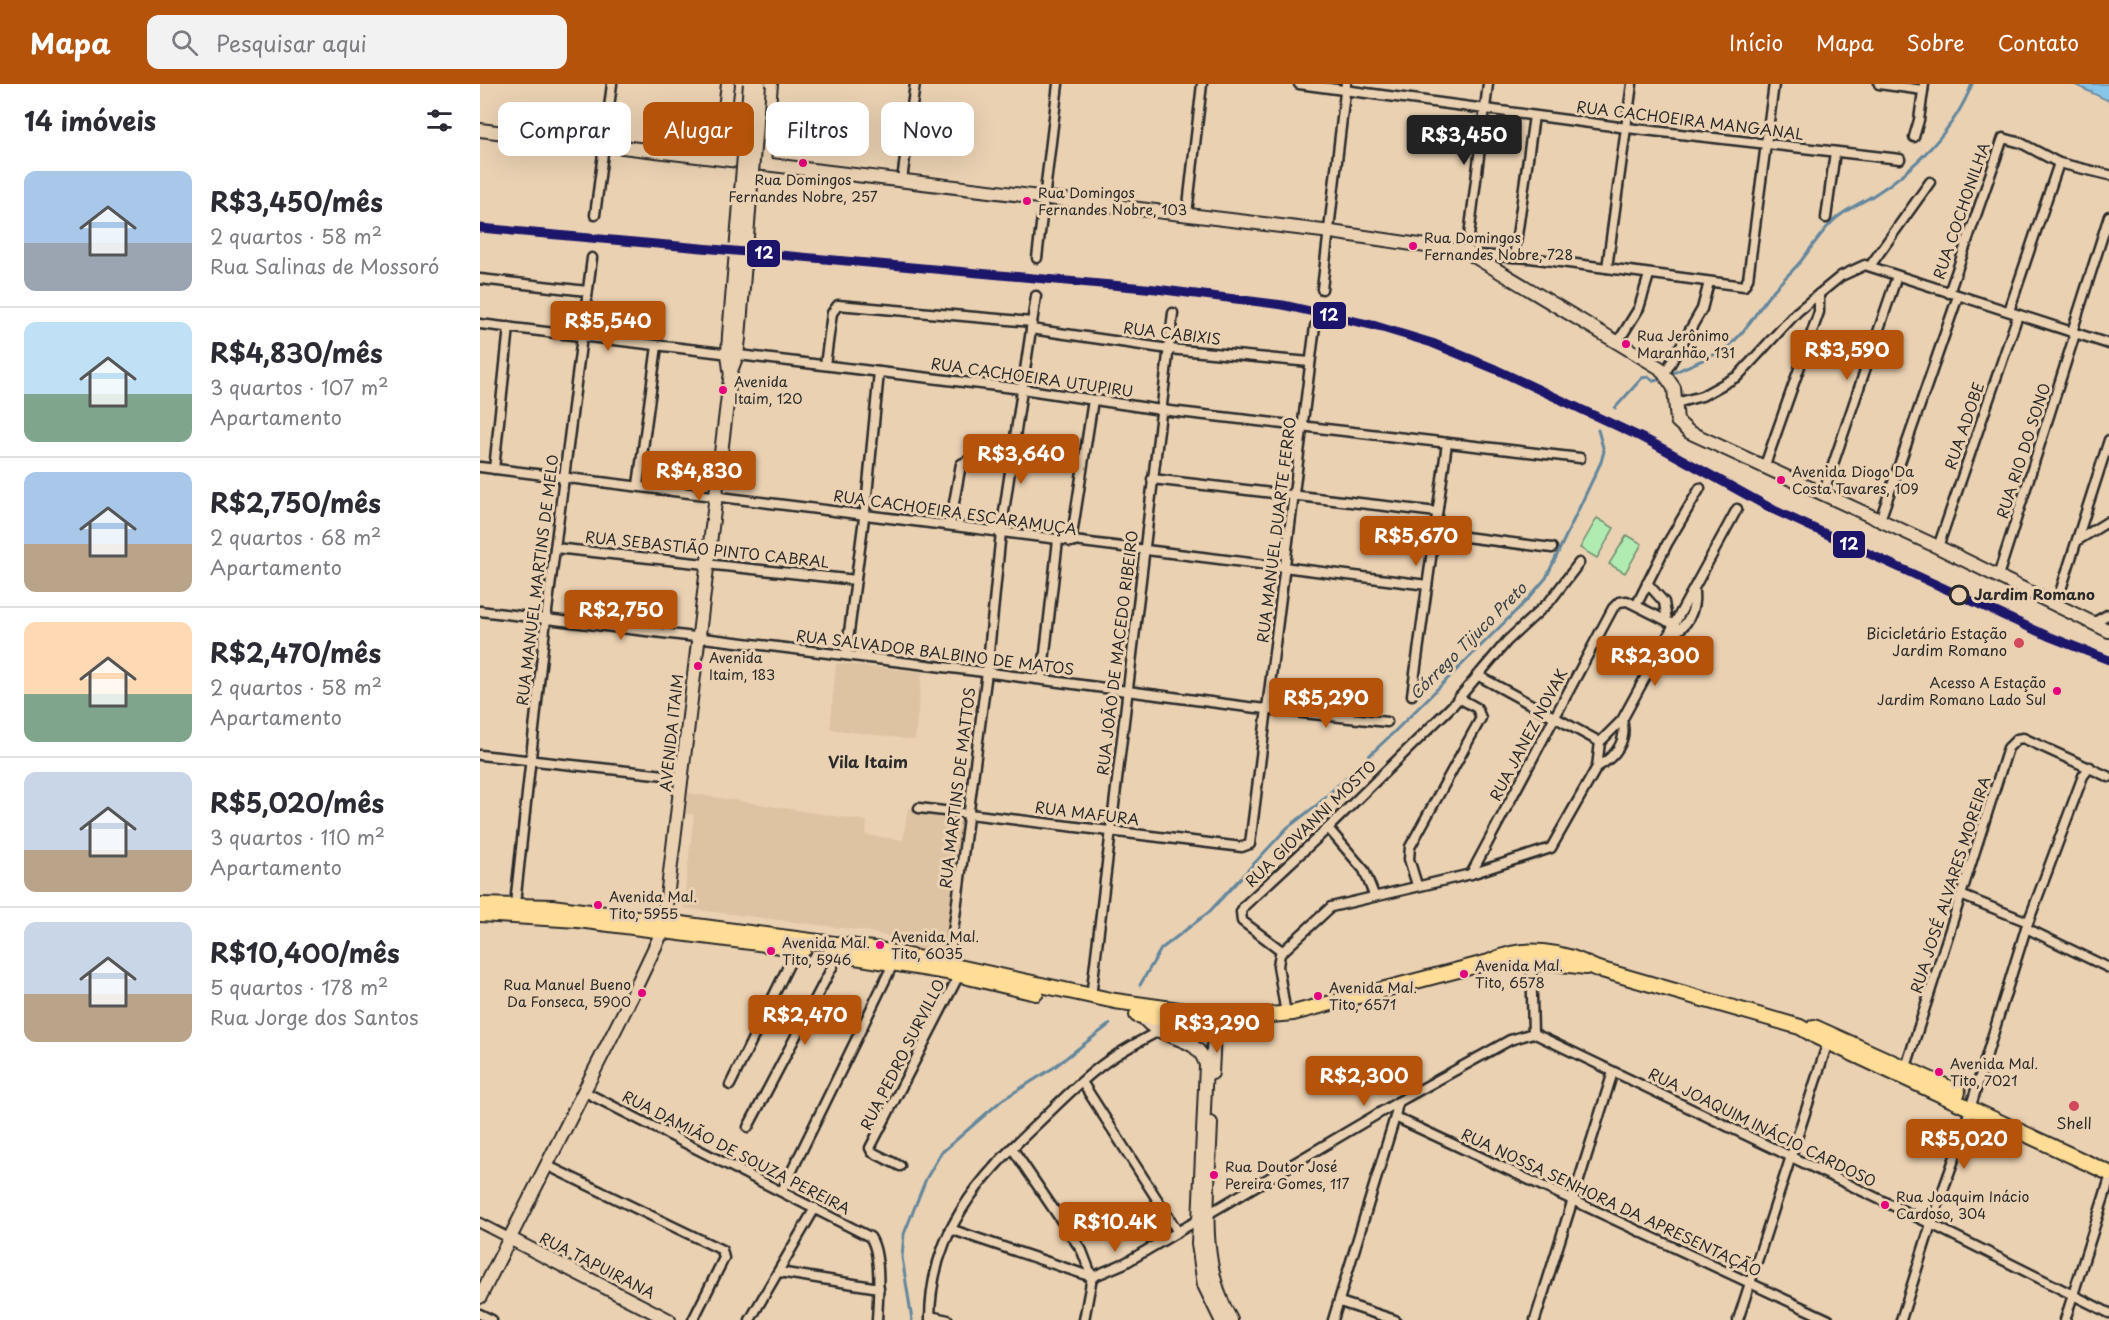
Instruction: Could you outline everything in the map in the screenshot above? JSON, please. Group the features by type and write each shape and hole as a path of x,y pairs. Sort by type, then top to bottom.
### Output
{"main road":[{"path":"480,905 515,904 663,925 880,950 949,963 1214,1024"},
{"path":"480,914 663,925 894,962 1142,1016 1214,1024 1236,1018 1286,1014 1489,962 1531,957 1595,968 1800,1027 1828,1032 1877,1060 1906,1067 1972,1104 2109,1173"},
{"path":"1800,1027 1828,1042 1877,1060 2109,1163"}],"street":[{"path":"610,102 612,84"},
{"path":"726,102 728,84"},
{"name":"AVENIDA ITAIM","path":"734,336 750,84"},
{"name":"AVENIDA ITAIM","path":"480,1298 626,1010 663,925 683,777 732,355 759,84"},
{"path":"764,163 771,84"},
{"path":"902,180 915,84"},
{"path":"1037,258 1058,84"},
{"path":"1187,214 1202,84"},
{"name":"RUA CACHOEIRA MANGANAL","path":"1299,84 1346,87 1627,128 1900,159"},
{"path":"1472,254 1488,84"},
{"path":"1607,268 1632,84"},
{"path":"719,156 1330,232 1472,254 1514,257 1744,286 1748,279 1774,84"},
{"path":"1879,84 1924,87 1914,137"},
{"path":"1322,289 1346,87"},
{"path":"1514,257 1534,116"},
{"path":"480,130 498,132"},
{"name":"RUA COCHONILHA","path":"1949,293 2003,138 2021,143 2059,163"},
{"path":"1826,218 1835,152"},
{"path":"595,215 603,156"},
{"path":"2009,311 2059,163 2109,175"},
{"path":"1870,266 1930,182"},
{"name":"RUA RIO DO SONO","path":"1998,576 2109,216"},
{"path":"1472,254 1655,363 1666,374 1674,388 1677,421 1689,432 1938,547 2109,631"},
{"name":"RUA MANUEL MARTINS DE MELO","path":"515,904 546,619 592,258"},
{"path":"1676,403 1723,387 1738,376 1782,326 1851,269 1865,265 2109,344"},
{"path":"1618,342 1639,308 1649,275"},
{"path":"1823,494 1897,276"},
{"path":"480,279 587,291"},
{"path":"1666,374 1702,309 1710,282"},
{"path":"1764,468 1819,312 1820,294"},
{"name":"RUA MARTINS DE MATTOS","path":"949,963 987,672 1001,532 1036,296"},
{"name":"RUA COCHONILHA","path":"1880,520 1958,296"},
{"name":"RUA CABIXIS","path":"825,365 832,313 838,305 1032,326 1169,349 1310,362"},
{"name":"RUA JOÃO DE MACEDO RIBEIRO","path":"1091,997 1173,313"},
{"name":"RUA ADOBE","path":"1938,547 2018,315"},
{"name":"RUA CACHOEIRA UTUPIRU","path":"480,324 1022,389 1161,410 1580,458"},
{"name":"RUA MANUEL DUARTE FERRO","path":"1251,844 1315,326"},
{"path":"494,469 509,327"},
{"path":"638,485 657,346"},
{"path":"846,655 879,372"},
{"path":"1071,542 1093,400"},
{"path":"2056,605 2109,440"},
{"path":"1412,695 1447,443"},
{"path":"950,525 961,464 969,460 1010,465"},
{"name":"RUA CACHOEIRA ESCARAMUÇA","path":"480,467 715,494 1071,542 1427,585"},
{"path":"1152,479 1437,512"},
{"path":"1671,623 1637,604 1666,544 1700,488"},
{"path":"1671,623 1694,592 1737,509"},
{"path":"2078,540 2109,521"},
{"path":"1434,533 1552,548"},
{"path":"1042,679 1058,540"},
{"name":"RUA SEBASTIÃO PINTO CABRAL","path":"555,548 856,580"},
{"name":"RUA GIOVANNI MOSTO","path":"1282,951 1242,921 1241,912 1262,888 1328,828 1460,698 1507,641 1550,601 1579,562"},
{"path":"1286,1014 1278,966 1282,951 1331,907 1374,895 1471,874 1551,848 1597,767 1600,742 1622,720 1670,635 1671,623 1664,602 1647,584"},
{"path":"1670,635 1685,626 1694,607 1694,592"},
{"name":"RUA JANEZ NOVAK","path":"1471,874 1613,608 1624,601 1637,604"},
{"name":"RUA SALVADOR BALBINO DE MATOS","path":"480,611 987,672 1269,710 1387,722"},
{"path":"2093,623 2109,614"},
{"path":"1477,675 1600,742"},
{"path":"1417,885 1409,859 1410,847 1481,718 1477,708 1460,698"},
{"path":"1597,767 1608,761 1621,744 1625,730 1622,720"},
{"name":"RUA JOSÉ ALVARES MOREIRA","path":"1906,1067 1963,896 2008,748 2017,739 2023,738 2042,744 2109,777"},
{"path":"480,754 683,777"},
{"path":"1901,1320 1930,1224 1972,1104 2027,925 2083,776 2090,767"},
{"name":"RUA MAFURA","path":"919,808 1242,847 1251,844"},
{"path":"1328,828 1364,870 1374,895"},
{"path":"1963,896 2027,925 2109,968"},
{"path":"730,1085 797,948"},
{"path":"748,1127 839,954"},
{"path":"950,1229 1092,1277 1125,1263 1398,1102 1510,1040 1533,1033 1531,957"},
{"path":"782,1191 894,962"},
{"name":"RUA PEDRO SURVILLO","path":"900,1166 872,1152 870,1148 959,975"},
{"path":"1142,1016 1156,1032 1182,1039 1197,1048 1206,1065 1204,1285 1221,1320"},
{"path":"1197,1048 1206,1043 1214,1024"},
{"path":"1214,1024 1203,1217 1213,1283 1231,1320"},
{"path":"948,1320 930,1318 931,1286 938,1257 950,1229 979,1183 1012,1148 1082,1082 1114,1056 1156,1032"},
{"name":"RUA JOAQUIM INÁCIO CARDOSO","path":"1533,1033 2109,1313"},
{"path":"1738,1320 1828,1042"},
{"path":"1535,1320 1613,1072"},
{"path":"1082,1082 1178,1232"},
{"name":"RUA DAMIÃO DE SOUZA PEREIRA","path":"583,1091 870,1237 874,1244 879,1287"},
{"path":"1334,1320 1398,1102"},
{"name":"RUA NOSSA SENHORA DA APRESENTAÇÃO","path":"1395,1117 1829,1320"},
{"path":"1012,1148 1082,1251 1092,1277 1084,1320"},
{"path":"546,1165 723,1252 724,1258 693,1320"},
{"path":"2065,1320 2109,1181"},
{"path":"750,1320 815,1208"},
{"path":"480,1223 511,1239"},
{"name":"RUA TAPUIRANA","path":"511,1239 669,1320"},
{"path":"779,1272 879,1287 877,1320"},
{"path":"1340,1302 1395,1320"},
{"path":"480,1314 492,1320"}],"shaded area":[{"path":"836,663 922,672 915,740 830,729"},
{"path":"688,793 867,821 866,835 903,840 908,808 962,815 943,953 900,945 887,936 865,931 683,908 694,815 686,814"}],"green space":[{"path":"1597,518 1614,528 1597,558 1580,548"},
{"path":"1627,535 1642,544 1625,573 1609,564"}],"water":[{"path":"2073,84 2109,84 2109,101"}],"waterway":[{"name":"Córrego Tijuco Preto","path":"1670,375 1731,344 1746,328 1767,298 1837,217 1889,185 1932,147 1955,117 1972,84"},
{"name":"Córrego Tijuco Preto","path":"1615,408 1642,378 1649,377 1654,381 1664,378"},
{"name":"Córrego Tijuco Preto","path":"1140,985 1161,949 1209,912 1287,828 1317,805 1391,735 1528,599 1546,578 1601,462 1604,451 1598,430"},
{"name":"Córrego Tijuco Preto","path":"912,1320 902,1257 904,1234 926,1179 941,1153 1002,1100 1053,1068 1110,1024"}],"transit line":[{"name":"12","path":"480,228 1156,289 1283,305 1376,326 1432,343 1495,369 1649,441 1774,510 2048,636 2109,660"}],"place":[{"name":"Rua Domingos Fernandes Nobre, 257","path":"803,163"},
{"name":"Rua Domingos Fernandes Nobre, 103","path":"1027,201"},
{"name":"Rua Domingos Fernandes Nobre, 728","path":"1413,246"},
{"name":"Rua Jerônimo Maranhão, 131","path":"1626,344"},
{"name":"Avenida Itaim, 120","path":"723,390"},
{"name":"Avenida Diogo Da Costa Tavares, 109","path":"1781,480"},
{"name":"Jardim Romano","path":"1959,595"},
{"name":"Bicicletário Estação Jardim Romano","path":"2019,643"},
{"name":"Avenida Itaim, 183","path":"698,666"},
{"name":"Acesso A Estação Jardim Romano Lado Sul","path":"2057,691"},
{"name":"Avenida Mal. Tito, 5955","path":"598,905"},
{"name":"Avenida Mal. Tito, 6035","path":"880,945"},
{"name":"Avenida Mal. Tito, 5946","path":"771,951"},
{"name":"Avenida Mal. Tito, 6578","path":"1464,974"},
{"name":"Rua Manuel Bueno Da Fonseca, 5900","path":"642,993"},
{"name":"Avenida Mal. Tito, 6571","path":"1318,996"},
{"name":"Avenida Mal. Tito, 7021","path":"1939,1072"},
{"name":"Shell","path":"2074,1106"},
{"name":"Rua Doutor José Pereira Gomes, 117","path":"1214,1175"},
{"name":"Rua Joaquim Inácio Cardoso, 304","path":"1885,1205"}],"district":[{"name":"Vila Itaim","path":"868,762"}]}
